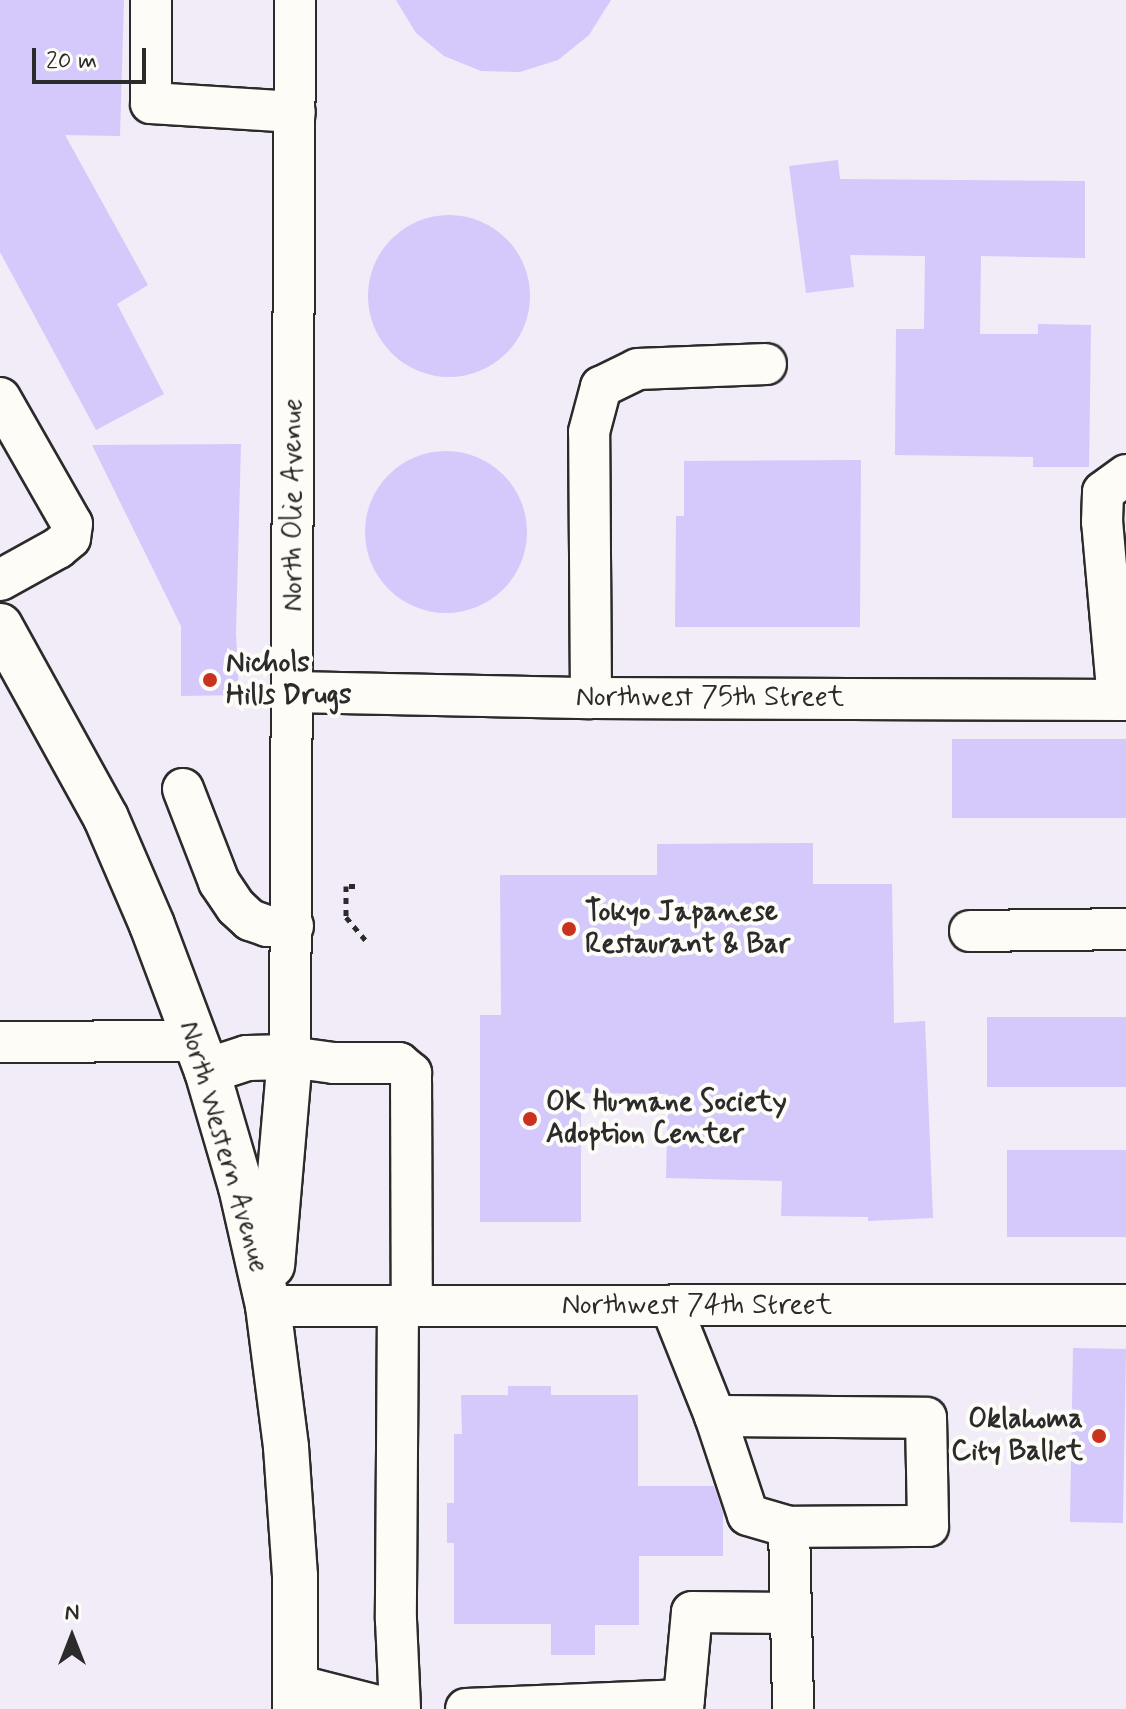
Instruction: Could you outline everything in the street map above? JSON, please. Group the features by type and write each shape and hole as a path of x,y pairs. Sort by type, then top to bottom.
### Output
{"main road":[{"name":"North Western Avenue","path":"0,626 106,818 152,925 202,1056 241,1187 268,1306 286,1447 295,1576 295,1697"},
{"path":"202,1056 290,1057 268,1306"}],"street":[{"path":"151,0 151,103 295,112"},
{"name":"North Olie Avenue","path":"290,1057 295,0"},
{"path":"591,698 589,432 601,387 638,369 766,364"},
{"path":"0,400 72,524 70,538 58,548 0,580"},
{"path":"1122,700 1102,522 1103,492 1126,475"},
{"name":"Northwest 75th Street","path":"293,692 591,698 1122,700"},
{"path":"183,789 219,882 236,907 259,923 293,926"},
{"path":"970,931 1126,929"},
{"path":"0,1042 202,1056"},
{"path":"290,1057 334,1063 399,1063 411,1073 396,1620 400,1709"},
{"name":"Northwest 74th Street","path":"268,1306 1126,1305"},
{"path":"671,1306 715,1416 748,1515 789,1527 928,1526 926,1418 715,1416"},
{"path":"789,1527 793,1709"},
{"path":"466,1709 683,1705 692,1612 791,1613"},
{"path":"295,1697 389,1709"}],"path":[{"path":"355,886 346,886 346,917 365,940"}],"building":[{"path":"0,0 124,0 120,136 65,135 148,285 117,304 164,394 96,430 0,252"},
{"path":"396,0 611,0 589,35 558,60 520,72 481,71 444,56 416,33"},
{"path":"838,160 840,179 1085,181 1085,258 981,256 980,334 1038,334 1038,324 1091,325 1089,467 1033,467 1033,457 895,455 896,329 924,329 925,256 850,255 854,287 806,293 789,166"},
{"path":"449,215 480,221 506,239 524,265 530,296 524,327 506,353 480,371 449,377 418,371 392,353 374,327 368,296 374,265 392,239 418,221"},
{"path":"241,444 236,633 239,695 181,696 181,626 92,445"},
{"path":"446,451 477,457 504,474 521,501 527,532 521,563 504,590 477,607 446,613 415,607 388,590 371,563 365,532 371,501 388,474 415,457"},
{"path":"861,460 860,627 675,627 676,516 684,516 684,461"},
{"path":"952,739 1126,739 1126,818 952,818"},
{"path":"813,843 813,884 892,884 894,1023 925,1021 933,1218 868,1221 868,1217 781,1216 782,1181 666,1178 668,1094 581,1093 581,1222 480,1222 480,1015 501,1015 500,875 657,875 657,844"},
{"path":"987,1017 1126,1017 1126,1087 987,1087"},
{"path":"1007,1150 1126,1150 1126,1237 1007,1237"},
{"name":"Oklahoma City Ballet","path":"1073,1348 1126,1349 1123,1523 1070,1522"},
{"path":"508,1386 551,1386 551,1395 638,1395 638,1486 714,1486 723,1513 723,1556 639,1556 639,1625 595,1625 595,1655 551,1655 551,1624 454,1624 454,1543 447,1543 447,1503 454,1503 454,1434 462,1434 461,1395 508,1395"}],"place":[{"name":"Nichols Hills Drugs","path":"210,680"},
{"name":"Tokyo Japanese Restaurant & Bar","path":"569,929"},
{"name":"OK Humane Society Adoption Center","path":"530,1119"},
{"name":"Oklahoma City Ballet","path":"1099,1436"}]}
